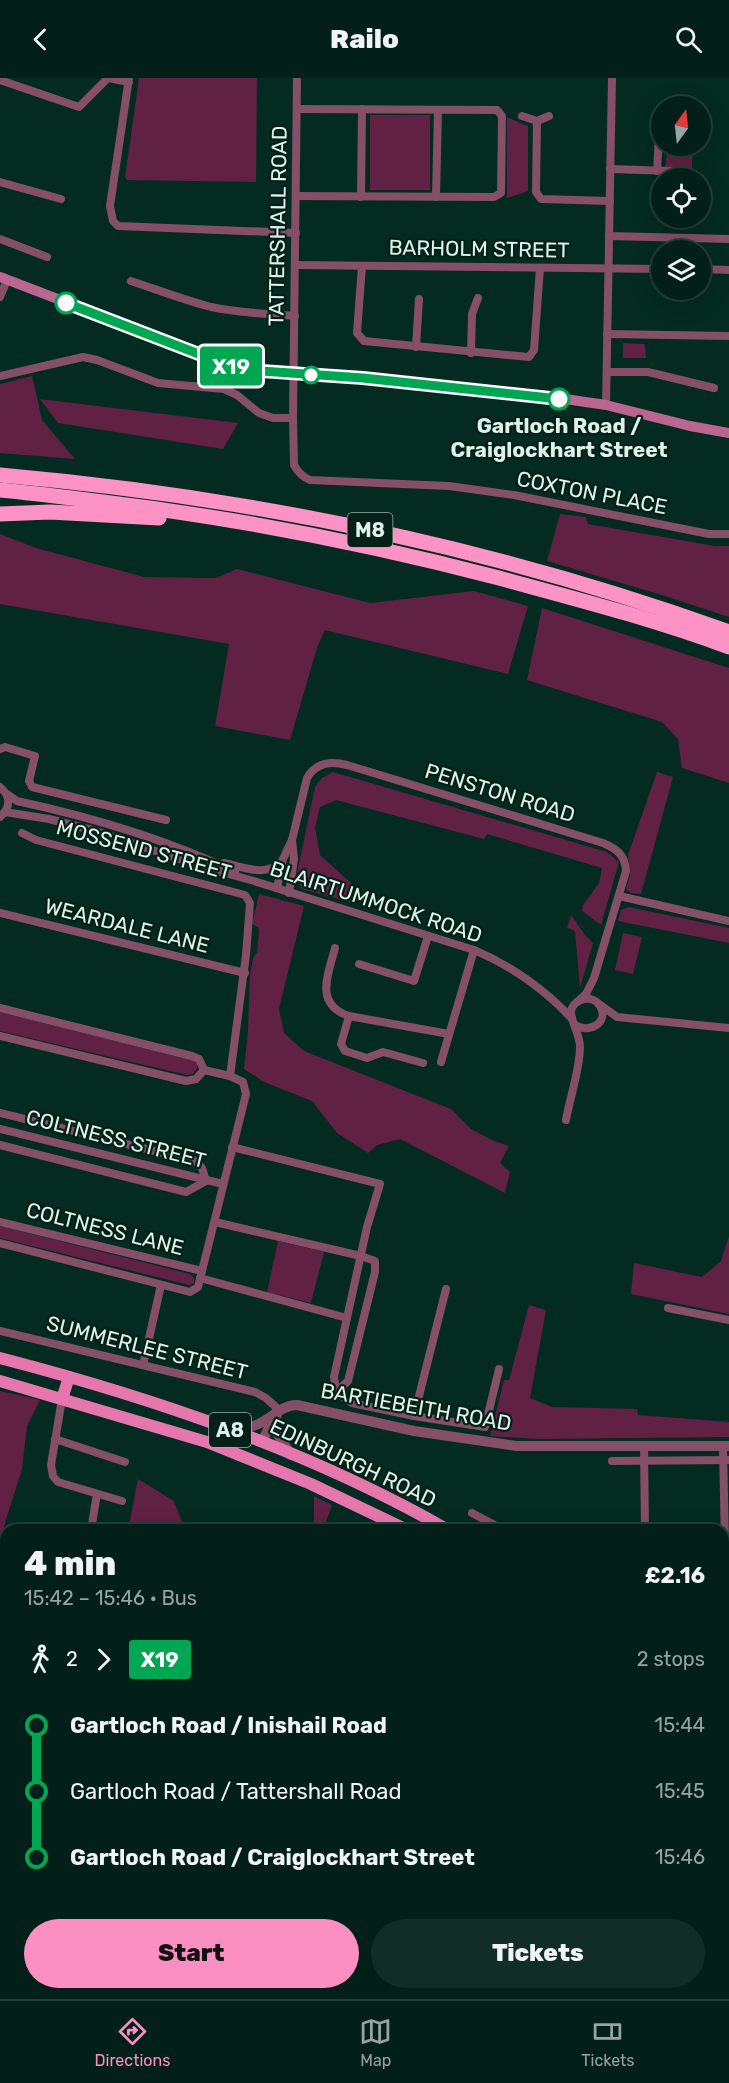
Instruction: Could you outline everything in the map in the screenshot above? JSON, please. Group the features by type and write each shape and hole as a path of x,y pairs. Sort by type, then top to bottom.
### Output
{"highway":[{"name":"M8","path":"0,475 158,492 282,512 414,539 559,577 677,613 729,632"},
{"name":"M8","path":"0,490 135,506 249,523 424,559 682,629 729,647"},
{"path":"0,514 50,512 249,523"}],"main road":[{"path":"3,279 230,366 246,370 363,378 538,395 606,405 681,424 729,433"},
{"name":"EDINBURGH ROAD","path":"0,1358 189,1415 262,1442 363,1487 436,1524"},
{"path":"62,1399 69,1377"},
{"name":"EDINBURGH ROAD","path":"0,1381 207,1442 311,1484 394,1524"},
{"name":"A8","path":"252,1460 262,1442"}],"street":[{"path":"0,81 79,107 108,78 129,80 110,206 113,221 118,226 296,232"},
{"name":"TATTERSHALL ROAD","path":"294,374 297,78"},
{"path":"606,405 612,78"},
{"path":"296,196 494,197 501,192 502,117 497,110 297,109"},
{"path":"361,196 362,109"},
{"path":"436,197 438,110"},
{"path":"522,116 537,121 549,116"},
{"path":"537,121 536,192 541,198 610,201"},
{"path":"610,169 651,171"},
{"path":"0,182 61,200"},
{"path":"609,236 729,239"},
{"path":"0,239 47,257"},
{"name":"BARHOLM STREET","path":"295,265 651,269"},
{"path":"362,266 357,333 360,339 416,347 529,357 534,350 540,268"},
{"path":"711,269 729,270"},
{"path":"0,297 3,279"},
{"path":"131,281 213,307 249,313 295,316"},
{"path":"471,352 472,314 478,298"},
{"path":"416,347 419,299"},
{"path":"607,334 729,336"},
{"path":"0,376 83,357 158,383 224,389 237,395 259,413 273,418 293,418"},
{"path":"607,372 648,372 714,388"},
{"name":"COXTON PLACE","path":"294,374 294,465 303,478 448,486 514,495 709,534 729,534"},
{"path":"0,749 5,747 35,756 29,781 32,787 166,820"},
{"name":"PENSTON ROAD","path":"277,888 283,859 292,840 307,778 311,771 321,765 335,762 608,845 621,853 626,871 594,978"},
{"path":"0,787 9,800 3,814"},
{"name":"BLAIRTUMMOCK ROAD","path":"7,794 17,801 99,821 206,858 254,881"},
{"name":"BLAIRTUMMOCK ROAD","path":"3,814 49,819 96,831 203,867 277,888 474,951 498,963 548,996 565,1003 577,1002"},
{"name":"MOSSEND STREET","path":"22,832 36,840 245,895 250,903 244,973 230,1076"},
{"name":"PENSTON ROAD","path":"289,893 294,859 292,840"},
{"path":"206,858 258,871 272,869 283,859"},
{"path":"619,896 729,921"},
{"name":"WEARDALE LANE","path":"0,913 244,973"},
{"path":"359,964 414,981 428,936"},
{"path":"335,948 326,986 326,995 333,1007 349,1016 449,1034"},
{"path":"441,1062 474,951"},
{"path":"566,1120 580,1050 572,1010 586,994 594,978"},
{"path":"580,1050 596,1026 602,1011 596,1002 594,978"},
{"name":"BLAIRTUMMOCK ROAD","path":"548,996 573,1022"},
{"path":"577,1002 587,999 596,1002 617,1017"},
{"path":"0,1008 192,1056 199,1059 204,1070"},
{"path":"349,1016 341,1044 345,1051 367,1058 383,1052 423,1063"},
{"path":"573,1022 583,1029 617,1017 729,1028"},
{"path":"0,1036 186,1081 196,1079 204,1070"},
{"path":"200,1279 246,1094 243,1082 230,1076 204,1070"},
{"path":"0,1113 195,1161 202,1168 206,1181 186,1192 0,1145"},
{"name":"COLTNESS STREET","path":"0,1129 222,1184"},
{"path":"232,1147 380,1184 334,1377 336,1392"},
{"name":"COLTNESS LANE","path":"0,1222 347,1318"},
{"path":"215,1222 375,1261 375,1272 348,1381 336,1392"},
{"name":"COLTNESS LANE","path":"0,1243 190,1292 200,1279"},
{"path":"143,1365 161,1285"},
{"path":"414,1416 446,1289"},
{"path":"668,1308 729,1320"},
{"name":"SUMMERLEE STREET","path":"0,1331 255,1392 266,1398 278,1411"},
{"path":"336,1392 352,1402 414,1416 485,1427 499,1369"},
{"path":"62,1399 51,1465 53,1476 58,1482 122,1502"},
{"name":"BARTIEBEITH ROAD","path":"278,1411 297,1405 414,1431 517,1446 726,1446"},
{"path":"189,1415 202,1414 243,1427 255,1426 278,1411"},
{"path":"262,1442 278,1411"},
{"path":"278,1411 275,1430 292,1455"},
{"path":"55,1439 125,1462"},
{"path":"644,1446 645,1524"},
{"path":"725,1524 726,1446"},
{"path":"612,1461 726,1460"},
{"path":"92,1524 98,1494"},
{"path":"472,1514 492,1524"}],"shaded area":[{"path":"139,78 257,78 256,182 127,180 125,177"},
{"path":"370,115 430,115 430,190 370,190"},
{"path":"507,117 528,126 528,191 507,198"},
{"path":"667,156 692,156 692,168 665,167"},
{"path":"623,343 645,344 646,358 623,358"},
{"path":"32,376 42,420 75,459 0,453 0,384"},
{"path":"40,399 238,423 223,449 58,423"},
{"path":"560,514 586,517 588,524 715,546 729,546 729,617 547,561"},
{"path":"0,534 36,548 144,577 216,578 237,569 370,603 474,591 528,606 508,674 325,630 317,648 290,740 215,726 229,644 0,604"},
{"path":"542,608 729,668 729,783 682,768 678,739 662,722 527,680"},
{"path":"333,772 607,852 619,862 601,925 582,911 583,905 599,883 602,868 487,834 484,839 336,800 320,807 315,828 320,855 359,890 353,903 302,889 296,878 315,787 322,778"},
{"path":"657,772 673,777 641,894 631,893 626,889 630,875 628,855"},
{"path":"259,894 304,906 279,1009 284,1033 304,1051 451,1109 471,1129 509,1146 500,1163 510,1172 505,1193 400,1139 377,1145 368,1153 337,1133 312,1101 264,1082 244,1069 250,974 253,958 257,952 259,930 252,924"},
{"path":"629,907 729,928 729,943 618,921 621,910"},
{"path":"571,915 593,943 580,988 575,931 567,928"},
{"path":"623,933 642,937 633,974 615,970"},
{"path":"0,1012 192,1060 197,1063 197,1069 193,1074 187,1075 0,1031"},
{"path":"0,1226 190,1274 194,1278 194,1283 189,1285 0,1238"},
{"path":"729,1236 729,1314 631,1294 634,1263 702,1277 721,1261"},
{"path":"278,1241 324,1252 311,1303 267,1292"},
{"path":"529,1305 546,1310 530,1398 552,1407 637,1409 638,1415 729,1422 729,1437 539,1439 490,1436 504,1380 509,1380"},
{"path":"0,1391 40,1400 27,1426 22,1469 5,1524 0,1524"},
{"path":"138,1479 174,1501 183,1524 129,1524"},
{"path":"314,1496 332,1505 325,1524 314,1524"}],"bus line":[{"name":"X19","path":"66,303 230,366 246,370 363,378 559,399"}],"place":[{"name":"Gartloch Road / Craiglockhart Street","path":"559,399"}]}
